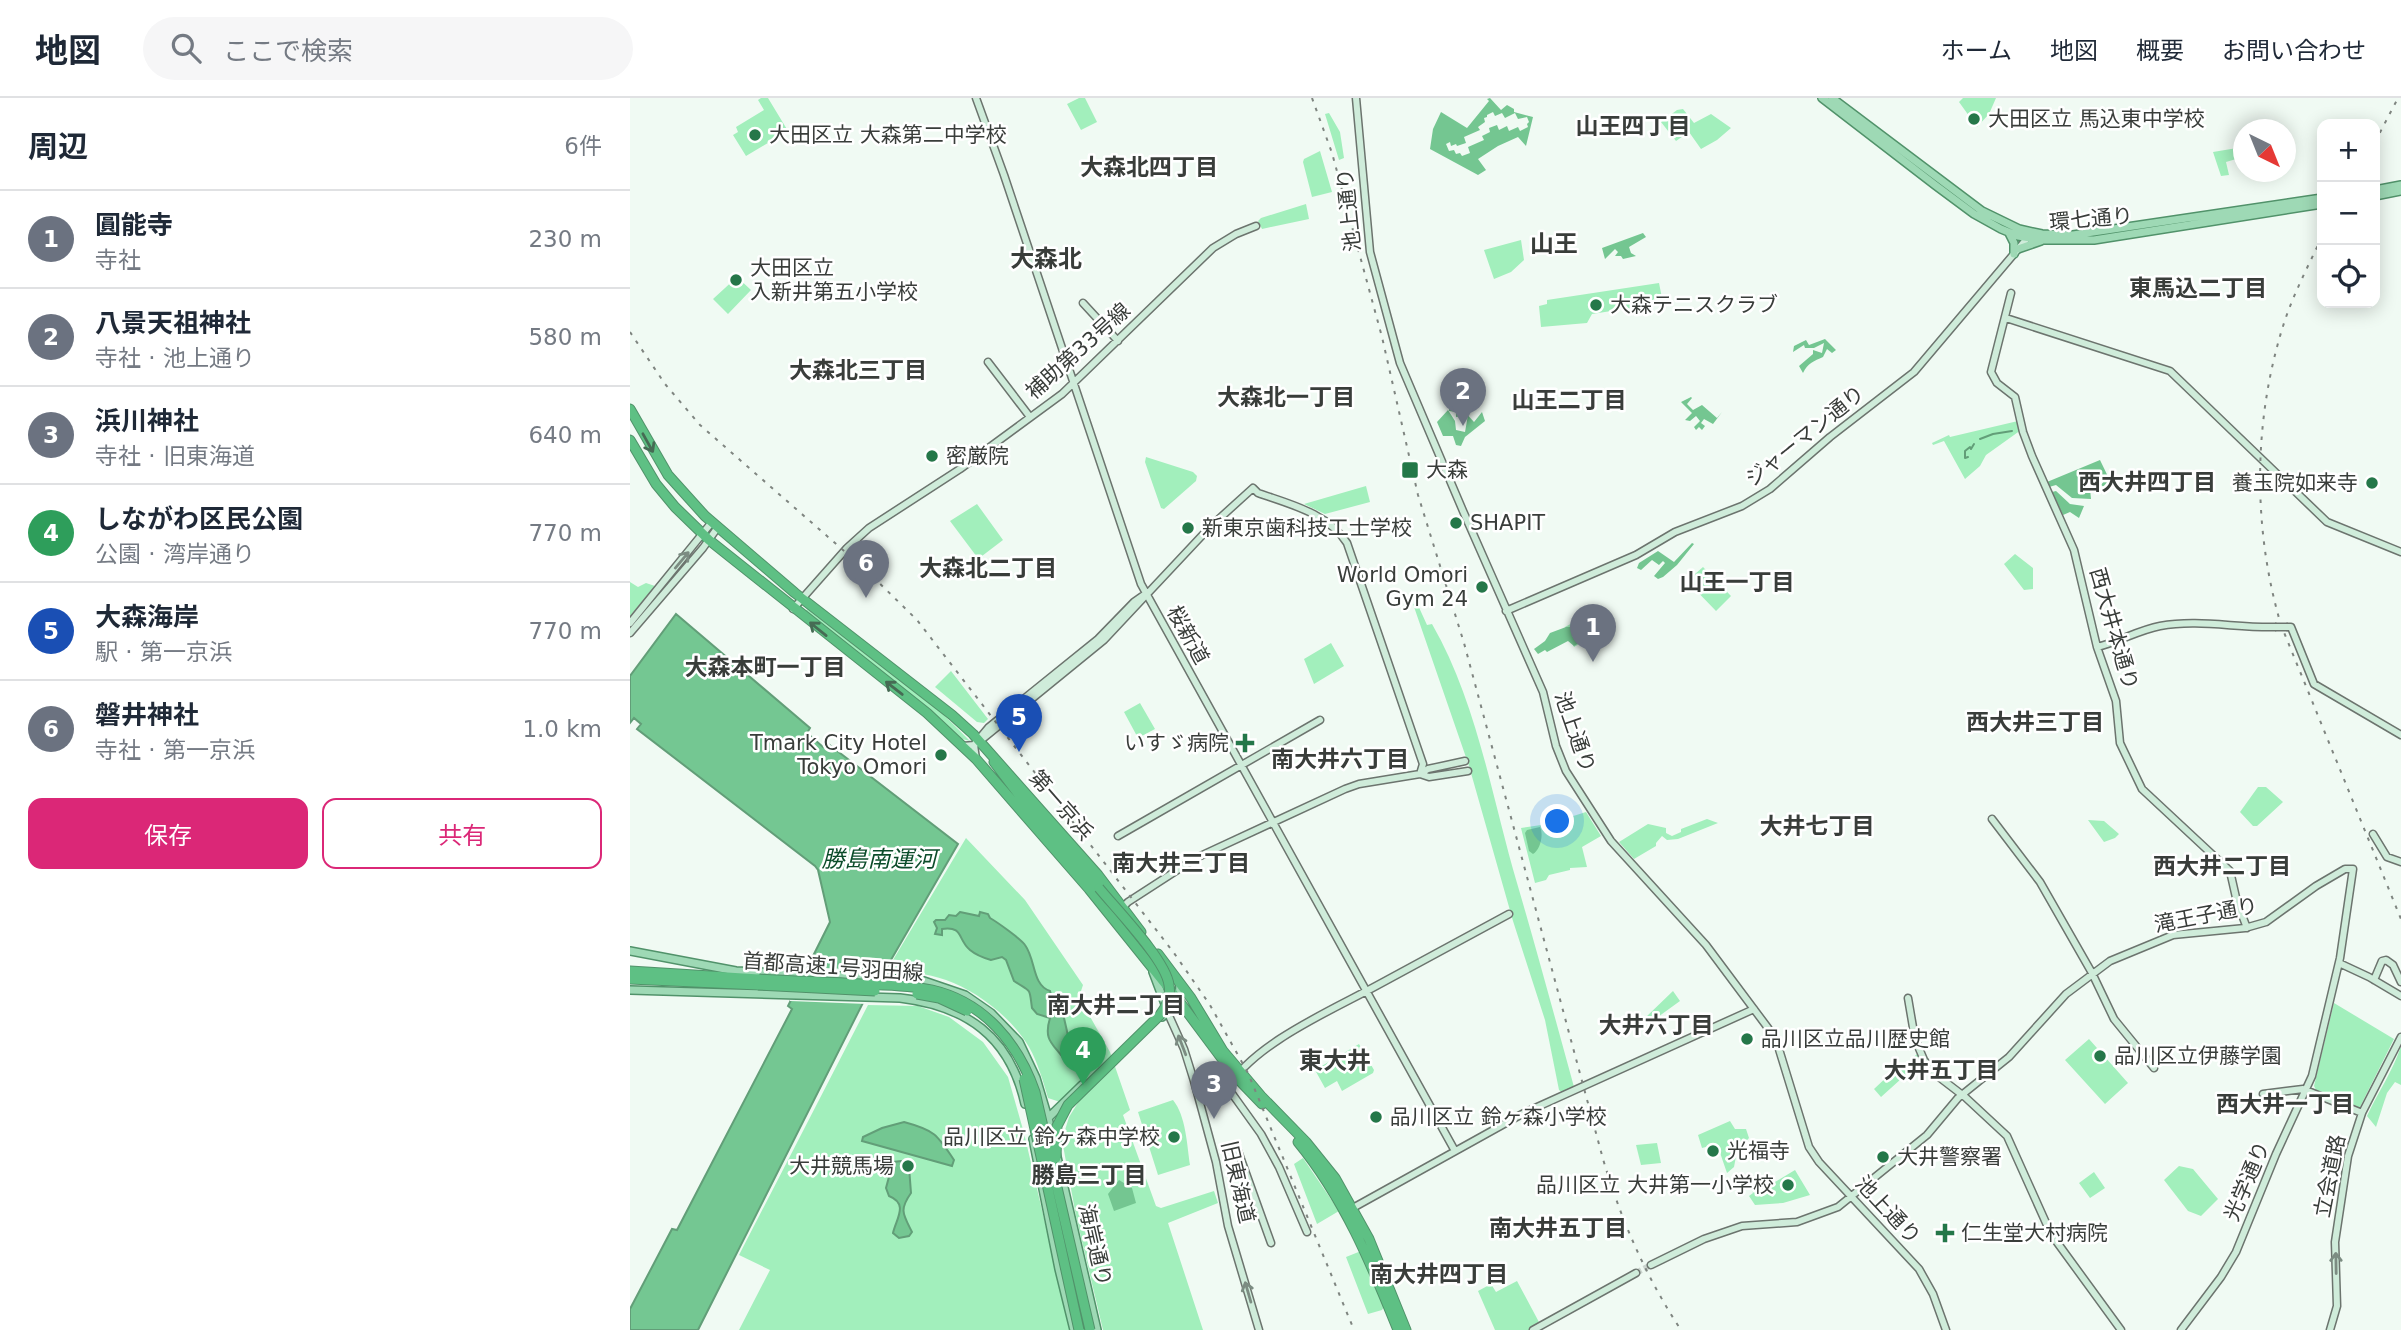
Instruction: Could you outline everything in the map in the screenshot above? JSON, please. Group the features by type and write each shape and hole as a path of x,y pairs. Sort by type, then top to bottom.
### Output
{"highway":[{"name":"第一京浜","path":"630,409 668,475 715,525 952,715 977,742 989,750 1123,907 1180,983 1237,1073"},
{"name":"第一京浜","path":"630,440 656,484 706,537 793,609 927,713 976,759 1113,919 1237,1073 1318,1156 1369,1239 1406,1330"},
{"path":"989,750 999,771 1163,967 1169,991 1166,1006 1160,1015 1076,1095 1057,1125 1056,1153 1074,1258"},
{"path":"1123,907 1122,924 1152,967"},
{"path":"673,969 697,975"},
{"name":"首都高速1号羽田線","path":"630,971 921,994 956,1005 980,1019 1014,1058 1029,1094 1079,1330"},
{"name":"首都高速1号羽田線","path":"630,979 923,989 959,999 991,1021 1015,1048 1031,1082 1044,1124 1090,1330"},
{"path":"630,985 660,985 669,982"},
{"path":"1045,1127 1037,1138 1079,1330"},
{"name":"第一京浜","path":"1349,1210 1398,1330"}],"main road":[{"name":"環七通り","path":"1822,98 1974,214 2008,233 2085,234 2317,199"},
{"name":"環七通り","path":"1832,98 1982,211 2042,240 2094,240 2317,205"},
{"path":"2380,189 2401,185"},
{"path":"2380,195 2401,191"},
{"path":"2008,233 2016,251 2042,240"},
{"path":"630,951 736,971 758,982 925,1002 949,1008 975,1023 1001,1049 1017,1075 1037,1138"},
{"path":"1152,967 1166,1008"},
{"path":"630,990 890,978 910,978 944,986 975,1001 1000,1019 1019,1042 1028,1058 1048,1118"},
{"path":"1045,1127 1166,1008 1176,997 1180,983"},
{"path":"1045,1127 1048,1118 1166,1008"},
{"path":"1043,1102 1050,1108 1059,1108"},
{"name":"海岸通り","path":"1045,1127 1097,1330"}],"street":[{"name":"桜新道","path":"976,98 1146,594 1455,1151"},
{"name":"池上通り","path":"1356,98 1370,252 1400,363 1544,694 1556,746 1566,771 1611,841 1706,945 1754,1009 1778,1046 1809,1147 1819,1163 1919,1269 1933,1294 1946,1330"},
{"name":"補助第33号線","path":"793,609 847,548 873,525 960,469 1074,384 1213,248 1256,226"},
{"name":"ジャーマン通り","path":"1506,611 1628,559 1675,532 1742,506 1765,493 1836,432 1912,373 2030,235"},
{"path":"2011,293 2006,318 2170,371 2327,522 2401,552"},
{"path":"1083,303 1118,341"},
{"name":"西大井本通り","path":"2006,318 1992,375 1997,383 2010,390 2016,400 2032,456 2074,550 2097,647 2116,701 2120,743 2142,789 2230,872 2247,928"},
{"path":"988,362 1030,417"},
{"path":"963,746 977,742 995,723 1098,639 1253,488 1258,493 1315,515 1329,523 1344,538 1423,764 1420,774"},
{"path":"630,633 715,525"},
{"path":"630,623 706,537"},
{"path":"2097,647 2165,625 2196,623 2291,627 2314,684 2401,735"},
{"path":"1118,836 1320,720"},
{"path":"976,759 977,742"},
{"path":"1113,919 1123,907 1196,858 1272,823 1359,784 1420,774 1428,769 1465,761"},
{"path":"1420,774 1429,777 1468,772"},
{"path":"1992,819 2040,882 2092,973 2114,1019 2154,1068"},
{"path":"2373,834 2387,858 2401,862"},
{"name":"滝王子通り","path":"1651,1265 1719,1233 1742,1226 1797,1222 1838,1207 1928,1134 1961,1095 2009,1057 2057,1003 2092,973 2125,953 2171,936 2247,928 2268,922 2316,886 2345,869 2353,869"},
{"name":"光学通り","path":"2182,1330 2236,1252 2276,1154 2312,1076 2339,963 2353,869"},
{"path":"1307,1232 1279,1167 1260,1132 1228,1088 1237,1073 1289,1035 1509,914"},
{"path":"2374,979 2385,960 2393,965 2401,982"},
{"path":"2339,963 2400,992"},
{"path":"1908,998 1915,1039 1924,1060 1935,1074 1997,1125 2010,1141 2051,1234 2121,1330"},
{"name":"旧東海道","path":"1166,1008 1184,1049 1194,1081 1216,1162 1228,1227 1259,1330"},
{"path":"1349,1210 1524,1113 1754,1009"},
{"name":"立会道路","path":"2330,1330 2337,1298 2336,1242 2348,1156 2362,1113 2401,1037"},
{"path":"2263,1094 2298,1088 2362,1113"},
{"path":"1238,1151 1271,1243"},
{"path":"1533,1330 1636,1273"}],"shaded area":[{"path":"768,98 788,131 746,156 733,135 738,132 736,127 764,110 758,100"},
{"path":"1085,98 1097,122 1081,130 1067,104"},
{"path":"1490,98 1501,110 1507,105 1514,109 1514,112 1533,117 1526,146 1518,137 1498,146 1478,159 1486,170 1478,175 1430,149 1433,129 1441,112 1467,128 1489,101 1487,99","holes":["1493,112 1495,116 1502,113 1505,118 1515,113 1518,119 1527,117 1528,127 1520,131 1518,127 1509,131 1507,126 1499,130 1497,125 1489,128 1490,132 1482,136 1484,140 1468,147 1470,153 1462,156 1454,150 1449,151 1446,144 1450,142 1451,146 1457,146 1466,143 1464,137 1480,130 1478,127 1485,122 1487,115"]},
{"name":"大田区立 馬込東中学校","path":"1963,98 1996,98 1989,114 1977,127 1959,102"},
{"path":"1683,109 1694,123 1711,114 1731,128 1701,149 1689,132 1676,141 1661,122 1677,110"},
{"path":"1329,113 1340,132 1344,158 1339,160 1325,114"},
{"path":"2233,149 2233,160 2226,162 2229,175 2221,176 2213,152"},
{"path":"1320,151 1332,192 1312,197 1303,162"},
{"path":"1306,204 1309,219 1262,229 1258,221 1261,218"},
{"path":"1643,233 1646,237 1629,247 1631,253 1636,256 1623,259 1621,256 1615,256 1618,252 1615,249 1605,259 1602,248"},
{"path":"1521,240 1524,260 1511,272 1494,279 1484,250"},
{"path":"737,277 751,290 728,314 713,299"},
{"name":"大森テニスクラブ","path":"1659,283 1663,303 1592,314 1587,323 1541,327 1539,306 1547,304 1547,300"},
{"path":"1825,339 1836,350 1832,353 1827,349 1823,357 1809,365 1803,373 1799,366 1813,354 1813,350 1822,353 1824,343 1814,348 1805,348 1804,345 1793,352 1794,346 1806,340 1809,345"},
{"path":"1691,397 1687,404 1693,410 1702,405 1717,418 1722,412 1713,424 1704,419 1701,423 1705,426 1702,430 1699,427 1696,430 1694,427 1700,421 1696,416 1690,421 1685,420 1692,413 1681,402"},
{"path":"1449,408 1464,408 1468,415 1456,417 1456,412 1449,411"},
{"path":"1448,410 1455,421 1456,430 1465,432 1468,415 1474,422 1482,412 1485,421 1465,437 1461,446 1456,445 1453,436 1443,436 1437,422"},
{"path":"2018,421 2021,430 1986,455 1980,466 1965,479 1944,441 1933,445 1932,443 1949,435 1950,437"},
{"path":"1146,457 1193,472 1197,476 1196,481 1164,509 1161,508 1145,462"},
{"path":"2100,460 2114,489 2108,484 2104,487 2101,485 2105,480 2097,471 2084,486 2090,489 2091,499 2072,498 2056,485 2049,487 2047,482"},
{"path":"1366,486 1370,502 1325,514 1304,504"},
{"path":"2056,491 2070,504 2084,506 2079,518 2070,512 2063,515 2052,492"},
{"path":"977,504 1003,540 977,557 950,521"},
{"path":"1694,544 1677,565 1663,577 1658,579 1654,576 1665,563 1663,561 1659,565 1652,560 1641,570 1637,568 1639,563 1658,551 1674,562"},
{"path":"2015,554 2033,568 2033,589 2024,590 2004,564"},
{"path":"1703,567 1731,596 1716,611 1687,581"},
{"path":"630,582 638,587 646,583 655,586 630,616"},
{"path":"1417,603 1427,625 1432,624 1448,654 1482,751 1574,1087 1563,1093 1559,1090 1545,1020 1513,921 1469,766 1413,604"},
{"path":"807,609 944,715 970,741 962,739 930,710 805,612"},
{"path":"1583,617 1598,644 1590,647 1586,640 1574,647 1565,627"},
{"path":"1572,627 1572,636 1578,641 1577,644 1574,646 1568,641 1538,654 1534,649 1545,641 1550,633"},
{"path":"1331,643 1344,666 1314,684 1304,659"},
{"path":"951,671 988,719 984,723 977,722 935,687"},
{"path":"1140,703 1155,729 1138,738 1124,712"},
{"path":"2258,787 2266,787 2283,802 2257,826 2253,826 2240,812"},
{"path":"1586,812 1601,836 1582,847 1587,867 1570,868 1535,883 1521,828 1548,824"},
{"path":"1707,819 1718,823 1678,839 1667,840 1662,836 1656,846 1634,859 1619,842 1648,824 1666,828 1666,833 1672,836 1681,832 1681,829"},
{"path":"2088,820 2104,821 2119,834 2104,842"},
{"path":"1540,827 1541,842 1533,854 1529,851 1525,833"},
{"path":"966,838 1025,900 1083,985 1079,997 1110,1052 1130,1110 1123,1115 1156,1206 1161,1208 1214,1191 1218,1203 1168,1223 1203,1330 1103,1330 1076,1216 1062,1140 1069,1117 1079,1101 1073,1092 1060,1102 1048,1098 1035,1059 1022,1036 981,998 939,978 887,970"},
{"path":"1673,991 1680,1001 1651,1022 1646,1017"},
{"path":"2334,1003 2394,1039 2359,1109 2317,1092 2314,1086"},
{"name":"大井競馬場","path":"868,1005 918,1006 949,1017 983,1042 1008,1077 1024,1133 1070,1330 739,1330 770,1270 739,1255"},
{"path":"2089,1039 2128,1083 2105,1104 2065,1060"},
{"path":"1359,1044 1374,1070 1373,1073 1342,1091 1337,1081 1325,1088 1315,1070"},
{"path":"2401,1046 2401,1085 2395,1082 2387,1093 2376,1127 2367,1116"},
{"path":"1917,1054 1921,1061 1881,1097 1874,1089 1890,1074 1889,1070 1896,1062 1902,1068"},
{"path":"1173,1100 1183,1122 1190,1165 1158,1175 1138,1112"},
{"path":"1730,1121 1735,1129 1746,1129 1749,1138 1737,1151 1734,1167 1727,1173 1717,1144 1702,1148 1698,1135"},
{"path":"1657,1143 1661,1163 1641,1165 1636,1145"},
{"path":"1303,1158 1339,1211 1317,1224 1294,1164"},
{"path":"2179,1166 2193,1169 2218,1199 2201,1216 2188,1211 2164,1180"},
{"path":"1795,1170 1810,1195 1783,1203 1755,1205 1749,1196 1753,1193 1751,1188 1762,1182 1765,1188"},
{"path":"2094,1172 2105,1188 2090,1198 2079,1183"},
{"path":"1119,1180 1132,1188 1136,1203 1114,1211 1108,1194"},
{"path":"1361,1251 1384,1307 1368,1314 1346,1257"},
{"path":"1517,1281 1540,1324 1529,1330 1495,1330 1478,1291 1491,1284 1496,1292"}],"water":[{"name":"勝島南運河","path":"676,614 810,728 807,733 823,747 827,743 958,844 884,972 877,975 698,1330 630,1330 630,1309 672,1229 677,1230 792,1009 788,1006 830,922 815,866 637,729 641,724 634,718 630,723 630,676"},
{"path":"960,912 979,916 980,912 988,914 1025,945 1037,978 1044,988 1050,991 1054,1006 1064,1018 1069,1040 1077,1052 1076,1061 1066,1063 1049,1039 1050,1018 1037,1014 1032,1008 1029,991 1014,981 1006,960 1002,957 991,960 975,953 966,946 954,929 942,929 942,935 935,934 936,920 945,920 949,915 956,916"},
{"path":"904,1122 934,1134 954,1160 952,1166 862,1141 863,1137 882,1128"},
{"path":"901,1161 909,1167 911,1193 904,1212 912,1232 909,1236 899,1238 893,1233 900,1208 895,1199 889,1196 886,1188 893,1162"}],"pier":[{"path":"804,967 889,971 880,977 867,1004 790,1001 790,994"}],"waterway":[{"path":"1980,439 2012,431"},
{"path":"1968,457 1965,458 1965,451 1970,447 1971,449 1974,444"}],"tunnel":[{"path":"1636,1273 1651,1265"}],"railway":[{"path":"1312,98 1332,153 1382,337 1418,495 1464,643 1603,1159 1636,1248 1681,1330"},
{"path":"2380,132 2398,98"},
{"path":"2318,245 2285,320 2267,395 2260,472 2265,550 2281,625 2401,919"},
{"path":"630,332 665,384 700,425 867,571 917,620 1174,953 1210,1005 1248,1073 1354,1330"}],"place":[{"name":"大田区立 馬込東中学校","path":"1974,119"},
{"name":"大田区立 大森第二中学校","path":"755,135"},
{"name":"大田区立 入新井第五小学校","path":"736,280"},
{"name":"大森テニスクラブ","path":"1596,305"},
{"name":"八景天祖神社","path":"1463,426"},
{"name":"密厳院","path":"932,456"},
{"name":"大森","path":"1410,470"},
{"name":"養玉院如来寺","path":"2372,483"},
{"name":"SHAPIT","path":"1456,523"},
{"name":"新東京歯科技工士学校","path":"1188,528"},
{"name":"World Omori Gym 24","path":"1482,587"},
{"name":"磐井神社","path":"866,598"},
{"name":"圓能寺","path":"1593,662"},
{"name":"いすゞ病院","path":"1245,743"},
{"name":"大森海岸","path":"1019,752"},
{"name":"Tmark City Hotel Tokyo Omori","path":"941,755"},
{"name":"品川区立品川歴史館","path":"1747,1039"},
{"name":"品川区立伊藤学園","path":"2100,1056"},
{"name":"しながわ区民公園","path":"1083,1085"},
{"name":"品川区立 鈴ヶ森小学校","path":"1376,1117"},
{"name":"浜川神社","path":"1214,1119"},
{"name":"品川区立 鈴ヶ森中学校","path":"1174,1137"},
{"name":"光福寺","path":"1713,1151"},
{"name":"大井警察署","path":"1883,1157"},
{"name":"大井競馬場","path":"908,1166"},
{"name":"品川区立 大井第一小学校","path":"1788,1185"},
{"name":"仁生堂大村病院","path":"1945,1233"}],"district":[{"name":"山王四丁目","path":"1633,126"},
{"name":"大森北四丁目","path":"1149,167"},
{"name":"山王","path":"1554,244"},
{"name":"大森北","path":"1046,259"},
{"name":"東馬込二丁目","path":"2198,288"},
{"name":"大森北三丁目","path":"858,370"},
{"name":"大森北一丁目","path":"1286,397"},
{"name":"山王二丁目","path":"1569,400"},
{"name":"西大井四丁目","path":"2147,482"},
{"name":"大森北二丁目","path":"988,568"},
{"name":"山王一丁目","path":"1737,582"},
{"name":"大森本町一丁目","path":"765,667"},
{"name":"西大井三丁目","path":"2035,722"},
{"name":"南大井六丁目","path":"1340,759"},
{"name":"大井七丁目","path":"1817,826"},
{"name":"南大井三丁目","path":"1181,863"},
{"name":"西大井二丁目","path":"2222,866"},
{"name":"南大井二丁目","path":"1116,1005"},
{"name":"大井六丁目","path":"1656,1025"},
{"name":"東大井","path":"1335,1061"},
{"name":"大井五丁目","path":"1941,1070"},
{"name":"西大井一丁目","path":"2285,1104"},
{"name":"勝島三丁目","path":"1089,1175"},
{"name":"南大井五丁目","path":"1558,1228"},
{"name":"南大井四丁目","path":"1439,1274"}]}
